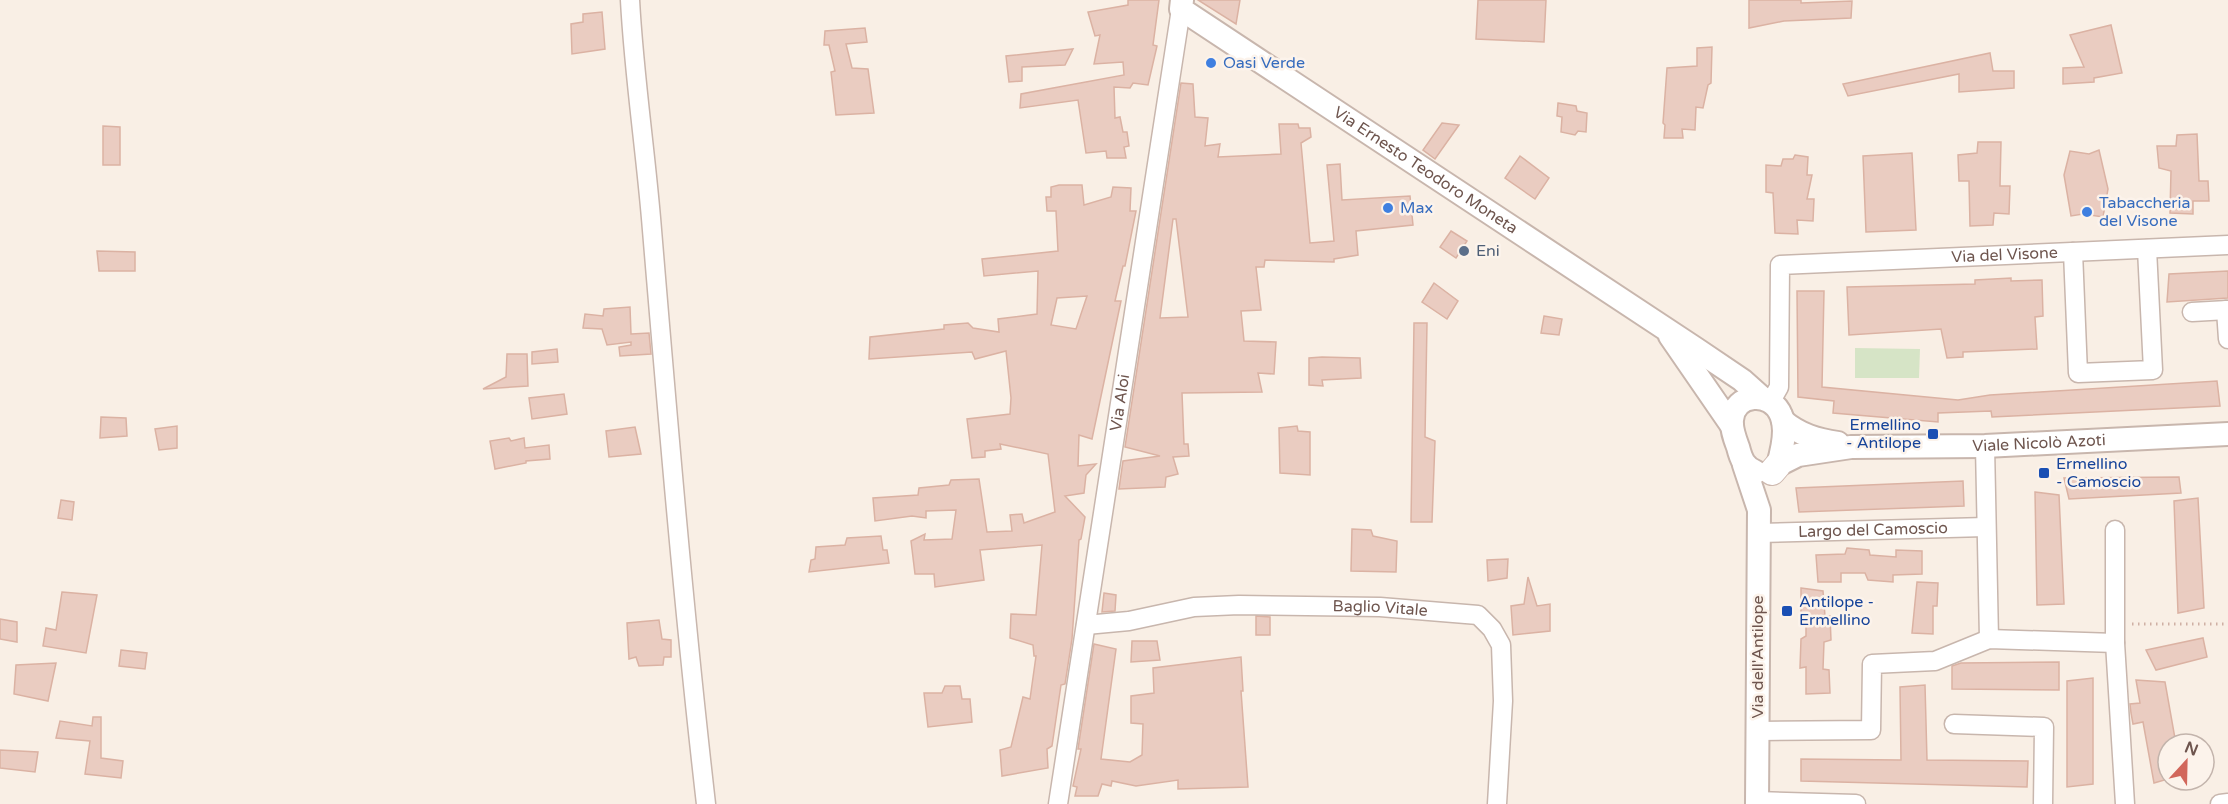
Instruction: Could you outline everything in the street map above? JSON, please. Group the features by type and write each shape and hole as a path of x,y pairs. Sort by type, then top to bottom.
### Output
{"street":[{"path":"630,0 691,673 706,804"},
{"name":"Via Ernesto Teodoro Moneta","path":"1181,5 1742,380 1766,399"},
{"name":"Via Aloi","path":"1058,804 1181,5"},
{"name":"Via del Visone","path":"1766,399 1779,387 1780,265 2228,245"},
{"path":"2073,252 2078,373 2153,370 2147,249"},
{"path":"2192,312 2227,310 2228,339"},
{"name":"Via Ernesto Teodoro Moneta","path":"1668,332 1731,426"},
{"path":"1766,399 1781,414 1783,421 1775,468 1759,521 1731,426 1733,413 1742,402 1766,399"},
{"path":"1783,421 1796,431 1810,437 1851,447"},
{"name":"Viale Nicolò Azoti","path":"1851,447 1985,446 2228,434"},
{"path":"1985,446 1989,639"},
{"path":"1744,465 1758,474 1775,468 1798,455 1851,447"},
{"name":"Largo del Camoscio","path":"1759,521 1986,527"},
{"name":"Via dell'Antilope","path":"1757,803 1759,521"},
{"path":"2115,530 2115,643 2125,804"},
{"name":"Baglio Vitale","path":"1086,625 1129,621 1194,607 1239,605 1380,607 1478,615 1492,629 1501,645 1503,701 1497,804"},
{"path":"1758,731 1870,730 1872,664 1935,661 1989,639 2115,643"},
{"path":"1954,724 2044,727 2043,804"},
{"path":"1757,803 1856,804"},
{"path":"2220,804 2228,803"}],"path":[{"path":"2115,624 2228,624"}],"green space":[{"path":"1855,348 1920,349 1919,378 1855,378"}],"building":[{"path":"1128,0 1159,0 1153,45 1157,46 1148,85 1133,83 1130,88 1114,87 1115,118 1120,117 1123,132 1127,132 1129,146 1124,147 1126,158 1107,158 1106,151 1086,153 1078,100 1020,108 1021,94 1124,75 1123,62 1094,64 1100,35 1095,36 1088,12 1128,5"},
{"path":"1198,0 1240,0 1236,24"},
{"path":"1478,0 1546,0 1544,42 1476,39"},
{"path":"1749,0 1801,0 1801,3 1852,1 1851,18 1784,21 1749,28"},
{"path":"602,12 605,49 572,54 571,24 583,22 583,14"},
{"path":"2111,25 2122,73 2094,78 2094,82 2063,84 2063,68 2084,67 2070,35"},
{"path":"865,28 867,42 846,44 852,68 868,69 874,113 836,115 831,72 835,71 829,45 824,45 825,31"},
{"path":"1712,47 1711,83 1708,85 1703,108 1696,107 1695,130 1682,129 1683,138 1664,138 1667,68 1697,66 1697,48"},
{"path":"1073,49 1065,65 1022,67 1022,81 1009,82 1006,56"},
{"path":"1990,53 1993,71 2014,71 2014,88 1959,92 1959,74 1848,96 1843,84"},
{"path":"1181,83 1193,84 1195,117 1208,118 1205,146 1220,144 1218,157 1281,154 1279,124 1298,124 1299,128 1310,128 1311,137 1301,143 1310,243 1334,241 1327,165 1340,164 1342,200 1410,196 1413,225 1356,231 1358,255 1334,259 1334,262 1265,260 1264,267 1256,267 1261,310 1241,311 1244,341 1276,342 1274,374 1258,373 1262,392 1182,393 1184,444 1188,444 1189,456 1173,457 1178,474 1166,477 1165,487 1119,489 1123,461 1160,456 1125,447","holes":["1173,219 1176,219 1188,317 1160,318"]},
{"path":"1558,103 1576,106 1577,111 1587,113 1586,132 1578,131 1575,135 1561,132 1562,117 1557,116"},
{"path":"1442,123 1459,125 1435,159 1423,150"},
{"path":"103,126 120,127 120,165 103,165"},
{"path":"2197,134 2199,181 2208,181 2209,201 2193,201 2193,214 2170,213 2171,171 2159,168 2157,146 2176,146 2177,135"},
{"path":"1978,142 2001,142 2000,186 2010,186 2009,214 1994,213 1993,225 1970,226 1969,181 1959,181 1958,155 1977,153"},
{"path":"2099,150 2108,189 2103,217 2083,214 2071,216 2064,175 2070,151 2089,154"},
{"path":"1912,153 1916,230 1866,232 1863,156"},
{"path":"1795,155 1808,157 1807,175 1812,175 1807,199 1814,199 1813,221 1797,220 1798,234 1775,233 1773,193 1766,192 1766,165 1781,166 1783,159 1793,159"},
{"path":"1520,156 1549,178 1535,199 1505,178"},
{"path":"1082,185 1084,205 1111,197 1113,187 1131,188 1130,211 1136,211 1115,301 1121,301 1092,439 1079,435 1078,466 1096,464 1086,475 1084,493 1065,496 1085,517 1079,540 1072,639 1065,684 1061,685 1052,746 1047,749 1048,768 1002,776 1000,750 1011,747 1023,697 1030,699 1036,656 1034,656 1033,645 1010,638 1011,614 1036,615 1042,545 980,550 984,580 935,587 934,574 915,574 911,541 925,534 924,540 952,539 956,510 926,511 926,518 912,516 875,521 873,498 918,495 919,488 949,485 951,480 979,479 987,532 1012,531 1010,515 1022,514 1024,523 1055,512 1048,454 1000,444 1001,449 985,451 985,457 972,458 967,419 1010,414 1011,398 1006,351 975,359 972,352 869,359 870,337 944,329 944,325 968,323 973,328 999,332 998,319 1037,314 1038,271 984,276 982,259 1058,251 1056,211 1047,211 1046,197 1051,197 1051,187","holes":["1087,296 1076,329 1051,325 1057,298"]},
{"path":"1451,231 1467,241 1456,258 1440,247"},
{"path":"97,251 135,252 135,271 99,271"},
{"path":"2228,271 2228,298 2167,302 2169,274"},
{"path":"2011,278 2011,281 2042,280 2043,316 2035,317 2037,349 1963,352 1963,357 1947,358 1941,329 1849,335 1847,287 1975,284 1975,280"},
{"path":"1434,283 1458,301 1447,319 1422,302"},
{"path":"1797,291 1824,291 1822,387 1958,400 1990,395 2217,381 2220,406 1992,417 1991,411 1938,413 1938,422 1833,413 1834,401 1798,397"},
{"path":"630,307 631,334 649,333 651,354 620,356 619,347 631,345 631,342 607,345 602,329 583,328 585,314 603,316 604,309"},
{"path":"1544,316 1562,319 1559,335 1541,333"},
{"path":"1414,323 1427,323 1425,437 1435,441 1432,522 1411,522"},
{"path":"557,349 558,362 532,364 532,352"},
{"path":"507,354 527,354 528,386 483,389 506,377"},
{"path":"1309,358 1360,358 1361,378 1322,380 1323,386 1309,385"},
{"path":"564,394 567,414 532,419 529,398"},
{"path":"101,417 126,418 127,436 100,438"},
{"path":"177,426 177,448 159,450 155,429"},
{"path":"1297,426 1298,431 1310,432 1310,475 1280,473 1279,428"},
{"path":"635,427 641,454 609,457 606,431"},
{"path":"509,438 511,441 524,438 525,448 549,445 550,459 526,461 526,463 495,469 490,441"},
{"path":"2179,477 2181,493 2069,499 2064,478"},
{"path":"1963,481 1964,506 1799,512 1796,488"},
{"path":"2035,492 2059,495 2064,604 2037,605"},
{"path":"2198,498 2204,608 2178,613 2174,501"},
{"path":"61,500 74,502 72,520 58,518"},
{"path":"1352,529 1371,530 1373,536 1397,541 1396,572 1351,571"},
{"path":"881,536 883,550 887,550 889,563 809,572 811,560 815,559 816,547 845,545 847,538"},
{"path":"1847,548 1869,550 1870,555 1896,557 1896,550 1922,551 1922,574 1893,575 1893,582 1868,580 1865,573 1841,573 1841,582 1818,582 1816,555 1845,554"},
{"path":"1508,559 1507,578 1488,581 1487,560"},
{"path":"1528,577 1537,606 1550,604 1550,631 1513,635 1511,606 1524,604"},
{"path":"1917,582 1938,583 1937,606 1933,606 1933,634 1912,633"},
{"path":"1801,588 1823,591 1825,616 1830,616 1831,640 1824,642 1823,669 1829,670 1830,693 1806,694 1806,667 1800,668 1801,639 1806,636 1806,614 1801,612"},
{"path":"62,592 97,595 86,653 43,646 46,628 56,630"},
{"path":"1104,593 1116,595 1115,611 1102,612"},
{"path":"1256,616 1270,617 1270,635 1256,635"},
{"path":"0,619 17,622 17,642 0,639"},
{"path":"659,620 662,639 671,640 671,657 664,657 663,665 639,666 636,657 629,659 627,623"},
{"path":"2203,638 2207,657 2156,670 2146,650"},
{"path":"1132,641 1157,641 1160,660 1131,662"},
{"path":"1094,644 1116,649 1101,759 1130,762 1142,755 1143,724 1131,723 1131,696 1154,693 1153,668 1241,657 1243,691 1241,691 1248,787 1178,789 1178,780 1136,786 1112,781 1111,786 1102,784 1098,796 1075,796 1077,787 1073,786 1081,749 1078,749"},
{"path":"121,650 147,653 145,669 119,666"},
{"path":"2059,662 2059,690 1952,689 1952,666 1961,663"},
{"path":"56,663 48,701 14,694 16,665"},
{"path":"2093,678 2093,784 2067,787 2067,681"},
{"path":"2136,680 2165,682 2174,732 2156,732 2156,782 2154,783 2143,722 2133,724 2131,713 2130,704 2140,703"},
{"path":"1925,685 1927,760 2028,761 2027,787 1801,781 1801,759 1901,760 1900,687"},
{"path":"945,686 960,686 962,699 970,699 972,722 928,727 924,693 942,693"},
{"path":"93,717 101,717 101,758 123,761 121,778 85,774 90,741 56,738 60,721 92,726"},
{"path":"0,750 38,752 35,772 0,768"}],"place":[{"name":"Oasi Verde","path":"1211,63"},
{"name":"Max","path":"1388,208"},
{"name":"Tabaccheria del Visone","path":"2087,212"},
{"name":"Eni","path":"1464,251"},
{"name":"Ermellino - Antilope","path":"1933,434"},
{"name":"Ermellino - Camoscio","path":"2044,473"},
{"name":"Antilope - Ermellino","path":"1787,611"}]}
